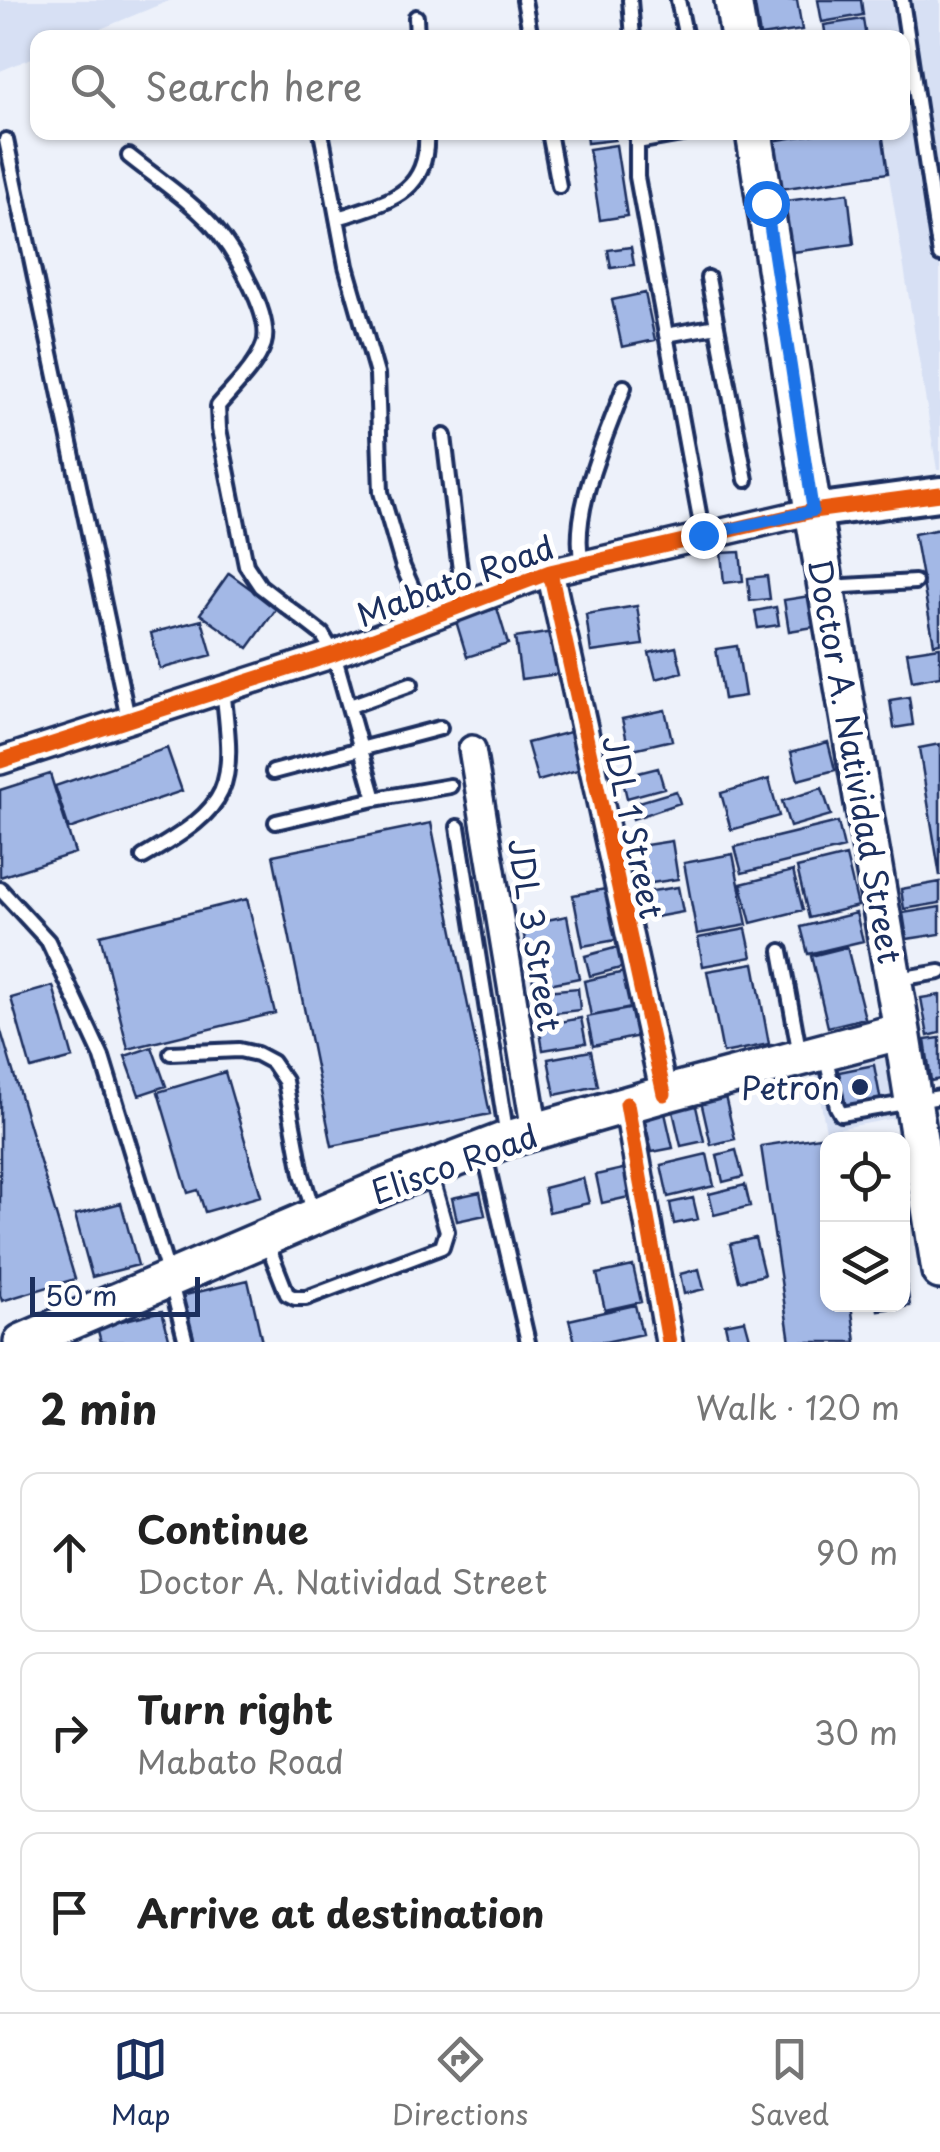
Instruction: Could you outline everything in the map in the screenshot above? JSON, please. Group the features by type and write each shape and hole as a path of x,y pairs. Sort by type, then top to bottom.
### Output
{"main road":[{"path":"732,0 737,30"},
{"name":"Doctor A. Natividad Street","path":"755,140 813,511 902,1032 927,1099 940,1271"},
{"name":"Elisco Road","path":"22,1342 86,1322 170,1279 315,1216 509,1140 627,1104 902,1032"}],"street":[{"name":"Mabato Road","path":"0,761 334,654 550,572 813,511 940,494"},
{"name":"JDL 1 Street","path":"550,572 664,1094"},
{"name":"JDL 3 Street","path":"472,749 509,1140"},
{"path":"627,1104 669,1342"}],"lane":[{"path":"524,0 530,30"},
{"path":"630,0 632,30"},
{"path":"678,0 684,30"},
{"path":"902,0 906,30"},
{"path":"416,17 417,30"},
{"path":"910,54 940,255"},
{"path":"6,140 128,718"},
{"path":"323,140 346,266 377,374 381,492 402,567 426,619"},
{"path":"338,218 398,197 413,185 425,162 426,140"},
{"path":"550,140 559,186"},
{"path":"637,140 637,176 703,535"},
{"path":"130,156 217,230 256,298 266,331 264,346 218,406 218,429 246,565 260,586 322,634 334,654 375,799"},
{"path":"708,278 746,480"},
{"path":"666,335 717,326"},
{"path":"582,564 578,547 583,506 624,388"},
{"path":"444,436 464,604"},
{"path":"826,587 915,582"},
{"path":"350,706 412,684"},
{"path":"143,857 194,826 219,800 227,775 230,742 222,689"},
{"path":"274,772 440,728"},
{"path":"276,822 450,786"},
{"path":"458,828 509,1140 528,1342"},
{"path":"0,889 48,941 102,1057 186,1342"},
{"path":"781,950 813,1055 841,1114 927,1099"},
{"path":"894,980 940,972"},
{"path":"171,1053 240,1050 272,1062 284,1082 302,1174 315,1216"},
{"path":"266,1238 287,1294 295,1298 306,1298 442,1247 447,1231 429,1170"}],"shaded area":[{"path":"0,0 171,0 98,30 30,30 30,59 0,71"},
{"path":"860,0 940,0 940,470 883,140 910,140 910,30 865,30"},
{"path":"885,1058 896,1118 826,1131 815,1071"}],"building":[{"path":"754,0 797,0 802,30 759,30"},
{"path":"818,0 861,0 863,15 822,22"},
{"path":"863,19 865,30 825,30 824,25"},
{"path":"883,140 888,173 773,190 766,142"},
{"path":"616,145 627,216 600,220 589,149"},
{"path":"848,193 854,244 785,253 778,202"},
{"path":"631,247 634,265 611,268 608,250"},
{"path":"645,293 655,340 622,347 612,300"},
{"path":"940,529 940,643 934,644 914,534"},
{"path":"740,552 743,581 724,583 721,553"},
{"path":"229,573 277,608 248,648 200,614"},
{"path":"767,576 770,599 750,601 748,578"},
{"path":"810,596 814,627 789,631 784,600"},
{"path":"637,606 643,645 591,652 586,614"},
{"path":"776,607 779,625 758,628 755,611"},
{"path":"497,608 508,644 467,657 456,621"},
{"path":"202,620 212,655 160,669 151,633"},
{"path":"553,632 559,674 521,679 515,638"},
{"path":"737,646 745,696 724,699 716,649"},
{"path":"676,647 682,672 656,679 649,653"},
{"path":"940,647 940,676 912,681 907,652"},
{"path":"909,697 913,725 894,728 890,700"},
{"path":"665,710 672,740 629,750 622,719"},
{"path":"574,731 585,768 538,781 527,743"},
{"path":"828,742 835,770 798,780 791,752"},
{"path":"940,744 940,876 919,748"},
{"path":"167,748 182,791 69,829 55,786"},
{"path":"658,768 664,788 627,798 622,777"},
{"path":"50,774 75,853 0,877 0,790"},
{"path":"769,779 779,816 731,830 721,793"},
{"path":"822,788 831,815 790,827 782,801"},
{"path":"676,791 680,803 633,819 629,805"},
{"path":"838,822 844,848 742,873 735,847"},
{"path":"431,823 490,1114 332,1146 273,855"},
{"path":"672,841 678,879 638,885 633,847"},
{"path":"733,854 747,925 697,934 684,863"},
{"path":"846,856 858,906 809,918 797,868"},
{"path":"793,871 803,910 751,923 741,884"},
{"path":"940,882 940,903 904,909 901,889"},
{"path":"678,887 683,912 650,918 646,892"},
{"path":"611,888 621,939 583,946 573,895"},
{"path":"247,899 275,1013 128,1049 100,935"},
{"path":"940,907 940,934 907,939 903,913"},
{"path":"856,913 863,941 808,954 801,927"},
{"path":"567,916 579,978 534,987 522,925"},
{"path":"746,929 752,957 703,966 698,938"},
{"path":"622,946 628,966 590,976 585,956"},
{"path":"847,947 865,1018 828,1027 811,956"},
{"path":"754,963 769,1044 723,1053 707,971"},
{"path":"629,971 636,1007 591,1016 584,981"},
{"path":"53,986 73,1058 31,1069 11,998"},
{"path":"578,988 580,1010 537,1015 534,992"},
{"path":"940,995 940,1033 928,1036 921,998"},
{"path":"634,1008 639,1036 593,1046 587,1017"},
{"path":"581,1018 586,1043 543,1050 539,1026"},
{"path":"0,1028 75,1279 2,1301 0,1295"},
{"path":"940,1038 940,1079 931,1081 925,1040"},
{"path":"152,1047 166,1086 139,1095 125,1056"},
{"path":"591,1051 598,1086 555,1095 548,1059"},
{"name":"Petron","path":"874,1065 881,1102 846,1108 839,1072"},
{"path":"225,1072 261,1196 205,1212 198,1190 188,1193 158,1092"},
{"path":"724,1092 735,1139 711,1145 700,1097"},
{"path":"695,1102 704,1141 681,1146 672,1107"},
{"path":"665,1113 673,1148 652,1152 644,1118"},
{"path":"820,1137 820,1312 852,1312 856,1342 790,1342 761,1146"},
{"path":"736,1150 743,1177 723,1182 717,1155"},
{"path":"707,1154 714,1186 668,1197 661,1165"},
{"path":"627,1168 633,1196 602,1203 596,1175"},
{"path":"583,1178 589,1203 549,1212 544,1188"},
{"path":"745,1185 750,1206 714,1215 709,1194"},
{"path":"480,1192 485,1215 457,1221 452,1198"},
{"path":"693,1198 698,1219 674,1224 670,1203"},
{"path":"121,1203 138,1265 92,1277 75,1215"},
{"path":"755,1238 764,1275 739,1281 730,1244"},
{"path":"633,1266 641,1302 605,1310 597,1274"},
{"path":"699,1269 704,1289 684,1294 680,1274"},
{"path":"248,1280 262,1342 191,1342 181,1296"},
{"path":"635,1305 642,1334 605,1342 575,1342 569,1320"},
{"path":"162,1311 170,1342 101,1342 97,1327"},
{"path":"745,1320 751,1342 729,1342 725,1324"}],"cycle path":[{"path":"0,761 334,654 550,572 813,511 940,494"},
{"path":"550,572 664,1094"},
{"path":"627,1104 669,1342"}],"place":[{"name":"Petron","path":"860,1087"}],"route":[{"path":"703,535 813,511 766,203"}]}
